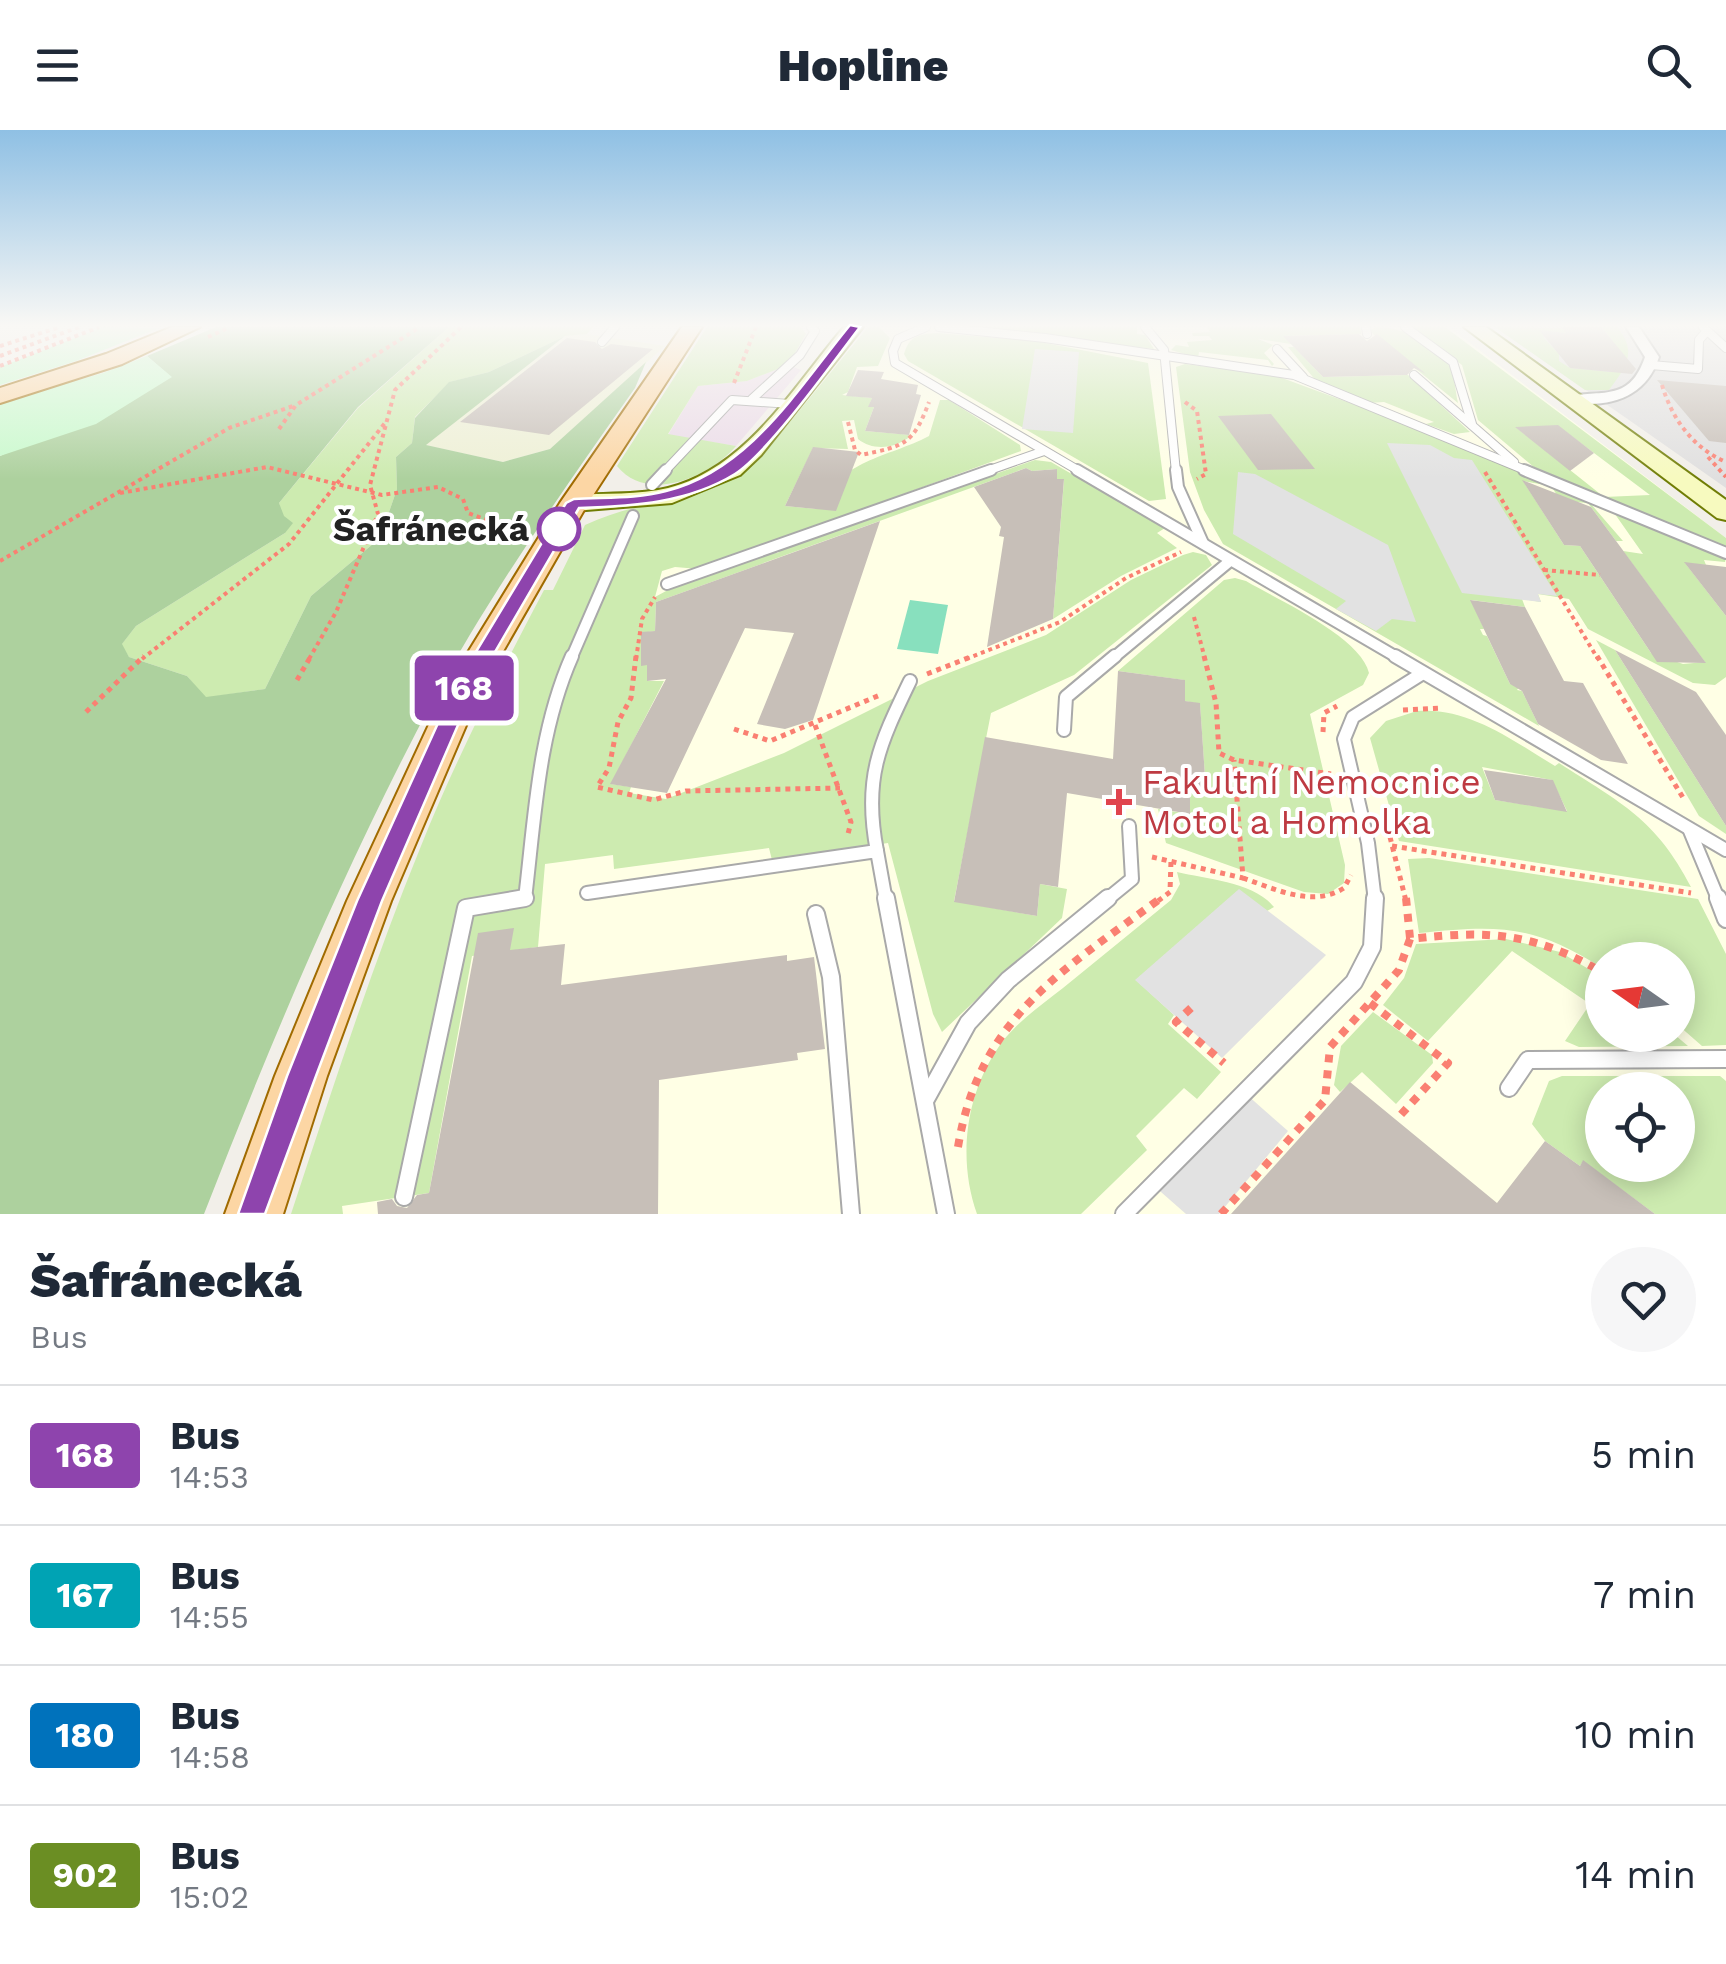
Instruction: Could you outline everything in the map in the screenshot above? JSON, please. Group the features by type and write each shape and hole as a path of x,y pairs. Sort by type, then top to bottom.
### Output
{"main road":[{"path":"0,396 64,378"},
{"path":"254,1214 301,1076 369,901 464,688 574,503 655,378"}],"street":[{"path":"574,503 662,497 731,470 812,378"},
{"path":"1543,378 1726,512"},
{"path":"1572,399 1626,396 1640,378"}],"lane":[{"path":"752,399 775,378"},
{"path":"921,378 1726,850"},
{"path":"1165,378 1178,487 1202,543"},
{"path":"1298,378 1726,553"},
{"path":"1418,378 1521,468"},
{"path":"1458,378 1472,424"},
{"path":"652,485 732,400 790,404"},
{"path":"667,584 1044,451"},
{"path":"404,1198 466,908 525,899 542,754 554,696 633,516"},
{"path":"1064,730 1066,697 1230,560"},
{"path":"1124,1214 1354,982 1372,947 1375,915 1367,843 1344,739 1346,726 1353,716 1423,672"},
{"path":"910,680 875,754 866,790 946,1214"},
{"path":"926,1099 968,1023 1008,980 1132,879 1129,826"},
{"path":"1690,830 1726,919"},
{"path":"587,894 877,851"},
{"path":"816,914 831,977 852,1214"},
{"path":"1508,1088 1528,1060 1726,1059"}],"path":[{"path":"0,560 228,428 296,405 340,378"},
{"path":"297,680 336,612 378,514 370,485 395,390 408,378"},
{"path":"732,400 736,378"},
{"path":"1657,378 1666,392 1670,412 1726,478"},
{"path":"848,422 855,450 860,454 907,444 916,438 934,385"},
{"path":"1178,396 1197,411 1206,474 1190,484"},
{"path":"279,430 296,405"},
{"path":"86,712 162,639 289,544 385,423"},
{"path":"1705,452 1726,462"},
{"path":"1480,463 1688,807"},
{"path":"120,493 268,467 382,496 438,486 463,499 468,512 498,524 530,545"},
{"path":"734,730 770,741 814,725 910,680 1060,622 1126,578 1202,543"},
{"path":"1544,570 1600,576"},
{"path":"667,584 644,610 636,634 632,694 618,723 614,761 597,787 653,800 686,791 840,788"},
{"path":"1191,604 1216,703 1219,753 1234,760 1331,774"},
{"path":"1324,739 1324,713 1349,699"},
{"path":"1387,717 1421,706 1446,708"},
{"path":"814,725 851,822 843,856"},
{"path":"1328,756 1334,791"},
{"path":"1234,760 1244,878"},
{"path":"1221,1214 1324,1100 1330,1047 1399,970 1410,939 1406,900 1388,829"},
{"path":"1392,846 1690,893"},
{"path":"1130,853 1317,898 1336,896 1348,886 1352,872"},
{"path":"960,1159 960,1112 971,1078 987,1050 1019,1012 1170,892 1171,860"},
{"path":"1410,939 1507,932 1563,948 1585,962"},
{"path":"1370,1003 1448,1063 1396,1120"},
{"path":"1190,1008 1176,1022 1224,1062"}],"shaded area":[{"path":"512,378 630,378 550,449 503,462 425,445"},
{"path":"795,378 736,446 668,435 698,386"},
{"name":"Fakultní Nemocnice Motol a Homolka","path":"826,378 1515,378 1726,538 1726,1214 322,1214 455,883 654,506 720,483 759,459"},
{"path":"1030,378 1077,378 1073,433 1022,429"},
{"path":"1568,378 1726,378 1726,488"},
{"path":"1387,443 1430,445 1454,458 1472,460 1557,596 1538,594 1541,602 1462,593"},
{"path":"1238,472 1255,474 1388,545 1416,622 1392,619 1376,631 1336,609 1346,601 1233,534"},
{"path":"1239,889 1326,955 1222,1058 1135,980"},
{"path":"1246,1094 1288,1131 1219,1214 1186,1214 1153,1185"}],"green space":[{"path":"0,378 23,378 0,385"},
{"path":"87,378 171,378 96,424 0,456 0,402"},
{"path":"170,378 391,378 358,407 279,503 284,516 293,523 285,533 136,626 122,644 129,657 187,676 206,697 265,689 311,596 380,538 397,489 396,457 412,443 415,418 449,382 467,378 512,378 426,445 503,462 550,449 629,378 639,378 503,581 433,700 311,954 204,1214 0,1214 0,456"},
{"path":"392,378 467,378 450,382 415,417 412,443 396,457 397,489 380,538 311,596 265,689 205,698 187,676 129,657 121,645 136,626 285,533 279,503 358,408"},
{"path":"674,378 756,378 698,386 668,434 736,446 711,468 661,485 630,477 617,466"},
{"path":"826,378 853,378 848,392 842,395 872,398 869,406 874,407 865,431 912,435 893,445 871,446 858,439 854,420 842,421 848,449 813,448 785,506 817,509 827,492 852,470 929,436 940,400 949,400 1020,445 1021,451 699,569 675,567 662,571 655,597 679,584 762,554 778,553 782,548 1035,460 1051,462 1165,528 1157,533 1177,548 1121,576 1053,619 1064,480 1057,479 1057,469 1026,468 656,602 655,631 641,633 641,665 647,665 647,681 664,681 611,784 631,787 629,793 666,799 784,753 928,681 1046,635 1131,580 1183,555 1206,555 1212,565 1074,675 991,713 954,901 1037,916 1040,884 1067,889 1062,918 942,1032 933,1014 888,843 772,860 769,848 614,869 613,855 545,864 538,947 472,956 429,1193 342,1206 343,1214 291,1214 403,891 479,716 544,590 553,590 585,525 697,492 741,472 762,456"},
{"path":"937,378 1150,378 1166,499 1149,501"},
{"path":"1177,378 1281,378 1407,424 1584,496 1623,541 1616,541 1588,503 1561,501 1551,486 1523,481 1564,545 1580,546 1651,653 1683,664 1705,662 1623,551 1643,554 1610,507 1726,558 1725,562 1704,560 1706,565 1685,563 1726,616 1726,677 1715,685 1693,683 1588,629 1569,599 1538,594 1541,602 1522,599 1525,607 1471,600 1483,635 1487,636 1510,684 1520,686 1517,690 1522,691 1539,726 1223,544 1204,510 1190,472"},
{"path":"1313,378 1411,378 1470,432 1454,434 1384,402 1368,403"},
{"path":"1427,378 1453,378 1458,403"},
{"path":"1466,378 1512,378 1726,538 1726,550 1541,473 1478,420","holes":["1558,426 1650,495 1604,497 1517,428"]},
{"path":"1567,378 1618,378 1609,390 1585,390"},
{"path":"1235,578 1278,598 1335,633 1363,659 1369,673 1363,685 1310,714 1345,865 1344,883 1328,894 1304,892 1166,843 1158,809 1189,814 1190,788 1206,791 1200,704 1185,701 1184,680 1118,671 1224,580"},
{"path":"910,600 948,605 938,654 897,649"},
{"path":"1596,640 1615,650 1726,826 1726,834 1699,816"},
{"path":"1417,711 1454,714 1489,727 1555,766 1559,763 1619,802 1650,828 1691,887 1399,841 1370,738 1386,721","holes":["1482,767 1552,780 1567,811 1495,800"]},
{"path":"1429,858 1698,899 1726,954 1726,1045 1702,1046 1695,1040 1695,942 1585,942 1585,958 1535,935 1514,931 1419,933 1408,859"},
{"path":"1177,872 1242,887 1274,907 1267,911 1239,890 1136,980 1174,1015 1168,1024 1221,1072 1197,1099 1184,1088 1136,1136 1147,1150 1081,1214 977,1214 968,1173 968,1130 977,1089 996,1051 1026,1017 1171,900 1180,884"},
{"path":"1506,939 1560,952 1585,967 1585,1001 1512,951 1428,1041 1383,1005 1404,978 1416,944"},
{"path":"1585,1011 1585,1047 1565,1041"},
{"path":"1373,1012 1432,1055 1433,1063 1396,1104 1362,1072 1340,1092 1334,1085 1341,1046"},
{"path":"1562,1076 1585,1076 1585,1162 1580,1166 1545,1141 1532,1124 1549,1081"},
{"path":"1695,1076 1720,1076 1726,1081 1726,1214 1655,1214 1612,1182 1695,1182"}],"building":[{"path":"517,378 618,378 549,435 460,422"},
{"path":"854,378 882,378 918,385 916,394 921,395 909,435 865,431 874,407 868,407 872,398 846,396"},
{"path":"1657,380 1726,386 1726,443 1709,441"},
{"path":"1271,414 1315,469 1258,470 1218,416"},
{"path":"1558,425 1594,453 1570,471 1515,427"},
{"path":"813,447 859,452 836,511 785,506"},
{"path":"1026,468 1057,469 1057,479 1064,479 1053,619 987,647 1004,537 999,536 1001,527 974,487"},
{"path":"1522,480 1591,507 1706,663 1657,662 1580,546 1564,545"},
{"path":"880,521 813,720 785,729 757,724 794,633 745,628 667,793 610,784 666,679 647,681 647,665 641,666 641,632 655,631 656,602"},
{"path":"1684,562 1726,567 1726,616"},
{"path":"1470,600 1525,607 1564,681 1583,683 1628,764 1601,760 1538,724 1522,691 1510,684"},
{"path":"1615,650 1696,692 1726,735 1726,826"},
{"path":"1118,671 1185,680 1185,701 1200,703 1206,791 1190,788 1190,814 1067,793 1058,887 1040,884 1037,916 954,902 985,737 1113,759"},
{"path":"1484,770 1553,780 1567,812 1495,800"},
{"path":"514,928 510,950 565,944 561,985 787,955 787,961 814,957 825,1049 797,1053 798,1060 659,1080 658,1214 378,1214 377,1202 392,1199 397,1206 407,1208 417,1195 429,1193 478,933"},
{"path":"1350,1082 1497,1203 1545,1141 1580,1166 1585,1162 1585,1182 1612,1182 1655,1214 1231,1214"}],"bus line":[{"name":"168","path":"254,1214 301,1076 369,901 464,688 574,503 638,501 672,495 731,470 753,450 812,378"}],"place":[{"name":"Šafránecká","path":"559,529"},
{"name":"Fakultní Nemocnice Motol a Homolka","path":"1119,802"}]}
